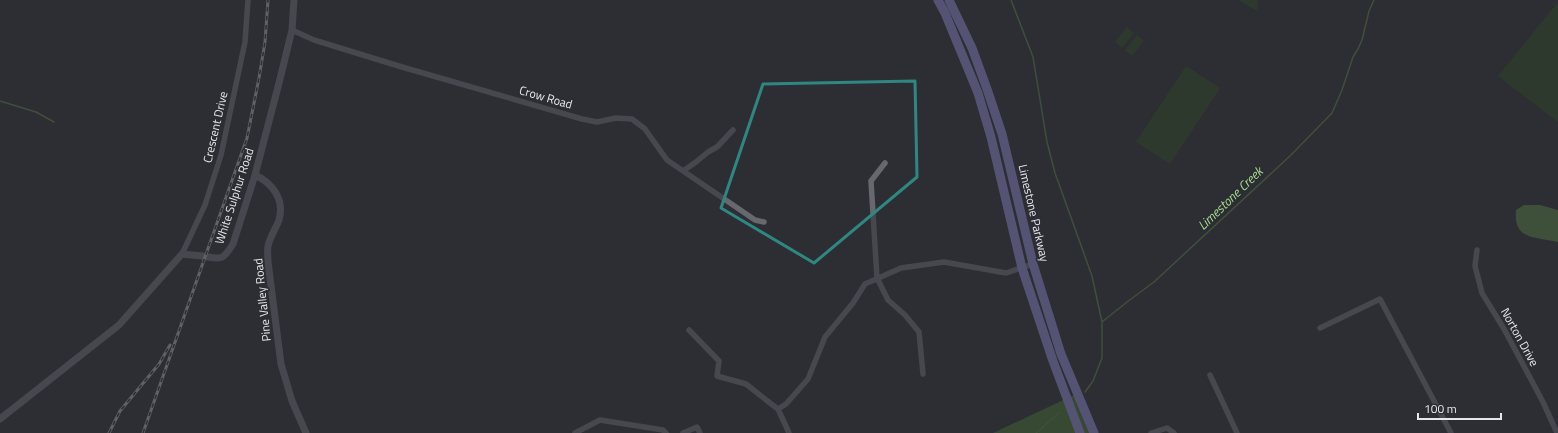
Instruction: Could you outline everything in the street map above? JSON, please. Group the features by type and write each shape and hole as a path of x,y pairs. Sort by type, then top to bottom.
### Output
{"main road":[{"name":"Limestone Parkway","path":"938,0 946,13 981,105 991,137 1022,268 1053,361 1080,433"},
{"name":"Limestone Parkway","path":"949,0 972,48 1000,126 1033,264 1061,354 1094,433"}],"street":[{"name":"Crescent Drive","path":"182,254 206,205 221,155 245,42 248,0"},
{"name":"White Sulphur Road","path":"182,254 214,259 223,257 233,244 255,175 292,30 294,0"},
{"name":"Crow Road","path":"292,30 314,40 582,119 597,122 616,118 632,119 645,129 667,160 755,220 764,222"},
{"path":"682,171 717,147 733,130"},
{"path":"885,163 871,181 877,278 888,300 905,315 919,332 924,374"},
{"name":"Pine Valley Road","path":"255,175 265,180 280,200 279,219 268,247 268,262 280,364 292,401 306,433"},
{"name":"Norton Drive","path":"1477,250 1475,266 1482,293 1504,329 1543,402 1556,433"},
{"path":"0,419 119,325 182,254"},
{"path":"778,409 786,404 808,379 825,337 853,303 865,284 901,268 944,262 1006,273 1033,264"},
{"path":"1320,328 1380,299 1451,433"},
{"path":"689,330 719,362 717,376 746,384 778,409 789,433"},
{"path":"1210,375 1237,433"},
{"path":"575,433 600,420 663,430 666,433"},
{"path":"683,433 697,427 700,433"},
{"path":"1151,433 1167,428 1174,433"}],"highlighted area":[{"path":"915,81 917,177 814,263 721,208 763,84"}],"shaded area":[{"path":"1238,0 1257,0 1257,11"},
{"path":"1558,2 1558,122 1498,76"},
{"path":"1127,27 1134,33 1122,48 1115,42"},
{"path":"1137,35 1144,41 1132,56 1125,50"},
{"path":"1186,66 1220,88 1170,164 1136,142"},
{"path":"1524,205 1540,205 1558,210 1558,242 1534,238 1522,232 1518,227 1516,220 1516,210"},
{"path":"1074,395 1091,433 993,433"}],"waterway":[{"path":"1011,0 1033,57 1047,142 1055,173 1092,276 1102,322 1102,358 1093,381 1085,392"},
{"name":"Limestone Creek","path":"1102,322 1154,282 1291,155 1332,113 1342,90 1353,57 1362,40 1369,11 1374,0"},
{"path":"0,101 36,112 54,122"},
{"name":"Limestone Creek","path":"1036,433 1059,413"}],"railway":[{"path":"143,433 247,138 265,42 268,0"},
{"path":"109,433 120,411 159,364 170,345"}]}
